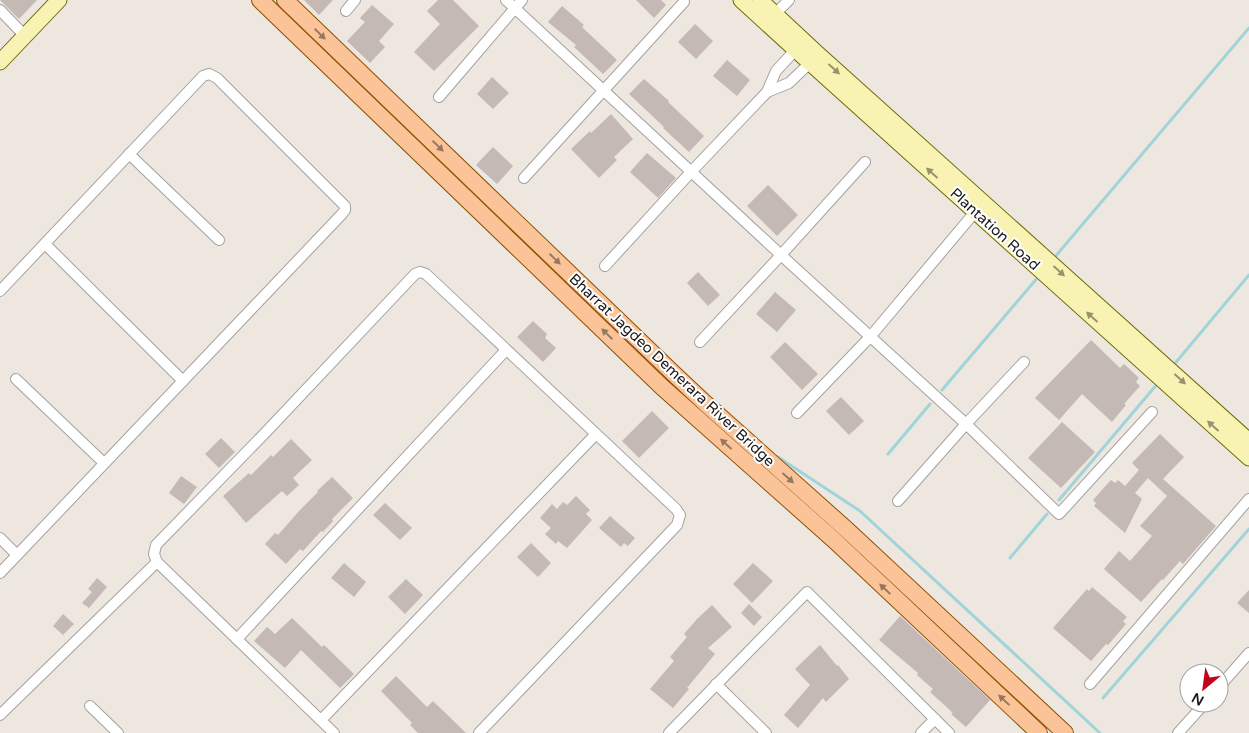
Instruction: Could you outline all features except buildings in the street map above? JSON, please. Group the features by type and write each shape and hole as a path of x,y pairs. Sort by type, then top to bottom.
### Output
{"main road":[{"name":"Bharrat Jagdeo Demerara River Bridge","path":"260,0 662,387 834,540 1039,733"},
{"name":"Bharrat Jagdeo Demerara River Bridge","path":"285,0 680,380 854,536 1065,733"}],"street":[{"path":"0,62 59,0"},
{"path":"346,11 355,0"},
{"path":"506,0 518,4 604,91 966,424 1059,514 1152,412"},
{"name":"Plantation Road","path":"741,0 770,18 976,212 1249,458"},
{"name":"Plantation Road","path":"760,0 770,18"},
{"path":"770,18 789,0"},
{"path":"524,178 684,2"},
{"path":"439,96 518,4"},
{"path":"0,10 25,36"},
{"path":"768,92 776,71 799,45"},
{"path":"605,266 691,172 768,92 789,83 814,59"},
{"name":"Plantation Road","path":"814,59 1249,442"},
{"path":"0,292 203,76 209,74 217,78 345,206 342,214 0,573"},
{"path":"129,154 219,240"},
{"path":"700,342 865,162"},
{"path":"797,413 870,337 976,212"},
{"path":"45,244 183,381"},
{"path":"334,733 157,562 154,554 156,546 415,274 420,272 426,274 676,509 680,515 677,525 479,733"},
{"path":"237,639 506,350"},
{"path":"898,501 1024,362"},
{"path":"16,379 104,463"},
{"path":"321,720 596,434"},
{"path":"1090,684 1249,499"},
{"path":"0,538 17,555"},
{"path":"0,715 157,562"},
{"path":"669,733 806,592 949,733"},
{"path":"1229,676 1249,653"},
{"path":"716,684 766,733"},
{"path":"90,706 118,733"},
{"path":"1178,733 1196,713"},
{"path":"920,733 935,718"}],"waterway":[{"path":"272,0 510,228"},
{"path":"1054,258 1249,28"},
{"path":"1172,367 1249,275"},
{"path":"942,390 1039,276"},
{"path":"1059,500 1158,383"},
{"path":"888,454 930,404"},
{"path":"778,457 860,511 1100,733"},
{"path":"1010,558 1047,514"},
{"path":"1103,698 1249,529"}]}
